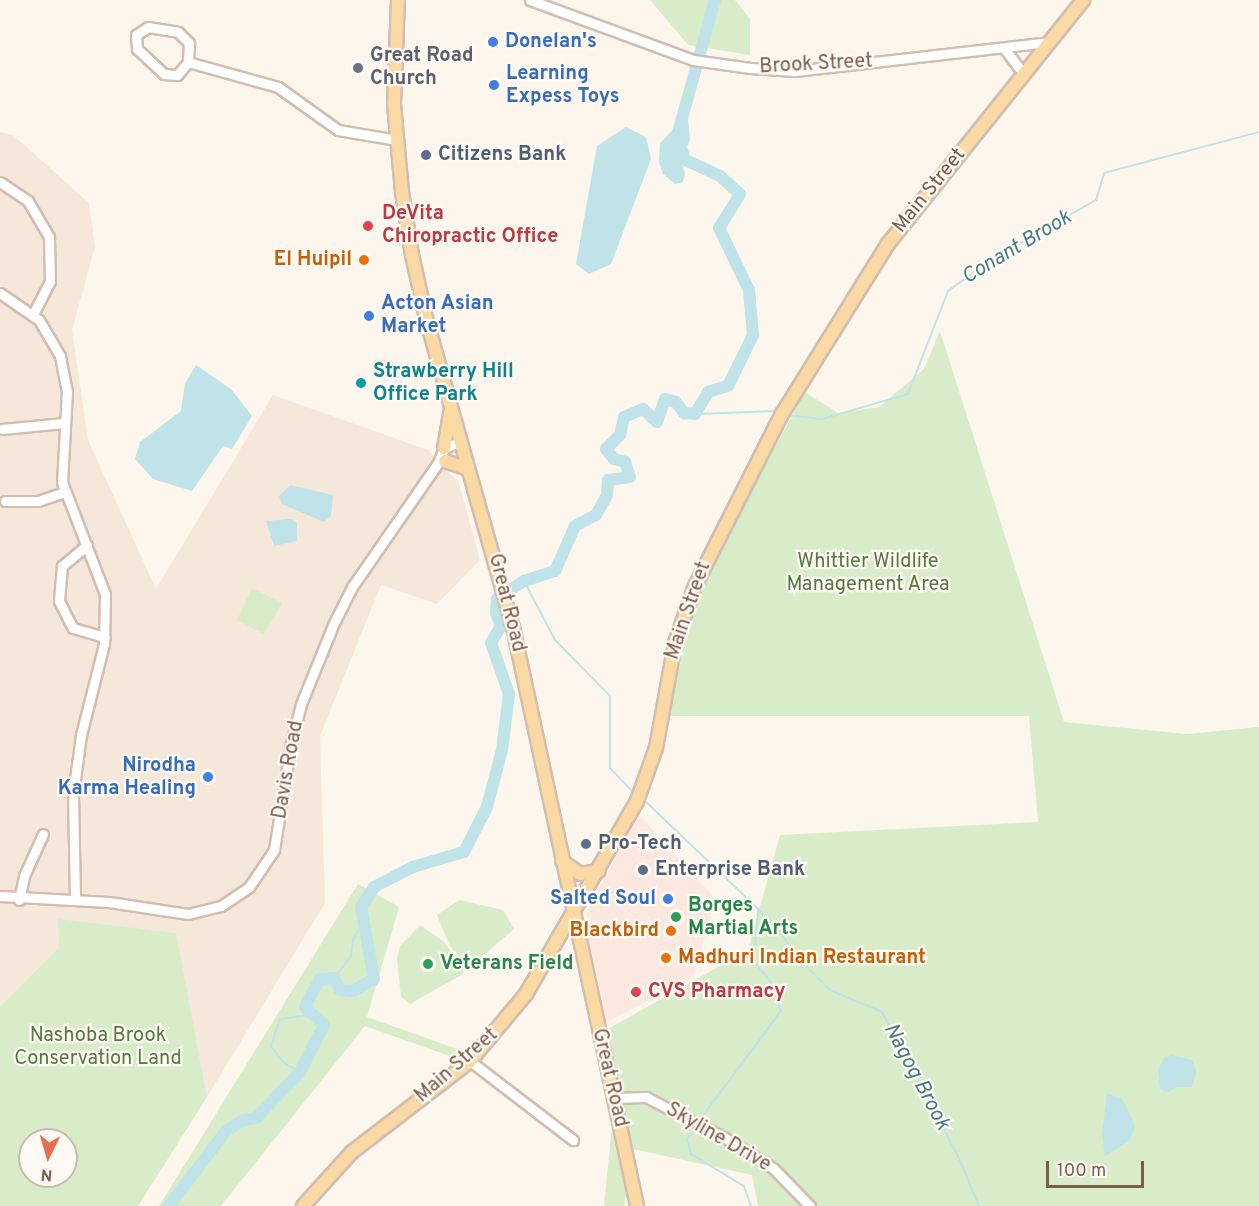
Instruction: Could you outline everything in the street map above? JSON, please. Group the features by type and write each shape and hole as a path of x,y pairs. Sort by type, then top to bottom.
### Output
{"main road":[{"name":"Great Road","path":"398,0 394,97 397,140 412,255 451,409 505,593 637,1206"},
{"name":"Main Street","path":"303,1206 352,1152 470,1061 514,1012 573,917 645,782 677,636 708,556 782,414 887,245 1083,0"},
{"path":"451,409 442,457 468,470"},
{"path":"562,861 577,874 598,871"},
{"path":"554,949 567,946 581,953"}],"street":[{"name":"Brook Street","path":"530,0 693,60 795,71 1048,42"},
{"path":"150,27 183,34 189,43 188,62 177,75 164,74 137,49 137,33 150,27"},
{"path":"1004,48 1023,73"},
{"path":"188,62 271,83 300,100 338,130 397,140"},
{"path":"0,182 28,201 49,237 50,281 33,314"},
{"path":"0,293 33,314 53,341 64,370 64,492 105,594 105,637 74,779 75,900"},
{"path":"2,429 64,423"},
{"path":"442,457 462,446"},
{"name":"Davis Road","path":"0,896 19,900 75,900 188,914 231,901 257,879 274,850 291,743 302,704 333,625 352,587 442,457"},
{"path":"5,501 38,501 64,492"},
{"path":"87,545 62,566 59,601 73,628 105,637"},
{"path":"19,900 24,876 42,834"},
{"path":"470,1061 573,1140"},
{"name":"Skyline Drive","path":"614,1098 646,1097 725,1138 774,1168 810,1206"}],"shaded area":[{"path":"0,132 13,135 89,203 95,247 72,330 88,440 156,589 273,395 428,450 459,483 480,560 437,604 381,585 320,736 325,903 207,1097 175,933 59,947 0,1007"},
{"path":"638,814 715,898 694,977 607,1022 587,932 587,912"}],"green space":[{"path":"650,0 735,0 750,19 750,55 688,45"},
{"name":"Whittier Wildlife Management Area","path":"940,331 1064,722 1187,734 1259,727 1259,1206 758,1206 752,1175 633,1149 624,1206 604,1206 617,1075 608,1029 748,950 780,835 1038,822 1029,716 668,716 680,653 699,595 744,504 805,392 838,413 879,407 924,369"},
{"path":"252,588 282,603 264,634 237,620"},
{"name":"Nashoba Brook Conservation Land","path":"358,884 399,907 367,1017 466,1052 458,1059 365,1026 221,1206 159,1206"},
{"name":"Veterans Field","path":"459,900 503,910 514,929 471,966 464,965 449,944 437,915"},
{"name":"Nashoba Brook Conservation Land","path":"58,919 176,933 207,1097 138,1206 0,1206 0,1007 59,947"},
{"name":"Veterans Field","path":"420,925 443,941 464,968 463,974 410,1004 401,997 397,959 400,946"}],"water":[{"path":"684,118 688,118 690,140 681,162 685,174 683,182 675,184 663,174 659,162 660,143"},
{"path":"626,127 646,137 651,159 611,264 589,274 576,264 597,146"},
{"path":"196,365 231,389 252,416 232,449 223,446 192,491 153,479 135,459 140,442 181,411 185,383"},
{"path":"290,485 333,495 331,516 324,522 282,504 279,496"},
{"path":"291,519 297,523 297,541 274,546 266,521"},
{"path":"1172,1055 1192,1060 1197,1072 1191,1087 1177,1087 1166,1093 1160,1089 1158,1070 1164,1058"},
{"path":"1107,1093 1123,1100 1135,1126 1130,1140 1105,1156 1102,1135"}],"waterway":[{"path":"169,1206 226,1131 243,1120 256,1118 300,1072 324,1025 305,1007 320,979 334,978 340,990 353,991 374,979 361,907 374,887 413,867 464,852 487,807 502,750 509,694 491,643 501,626 496,613 497,599 524,581 555,571 575,526 596,515 607,495 608,480 630,477 625,462 614,459 606,449 620,435 624,417 643,409 657,422 665,399 676,402 684,413 695,414 708,392 728,386 753,335 749,290 719,228 740,194 720,176 685,160 677,136 715,0"},
{"name":"Conant Brook","path":"788,415 822,419 908,394 948,291 988,262 1096,200 1104,173 1259,132"},
{"name":"Conant Brook","path":"695,414 778,411"},
{"name":"Nagog Brook","path":"524,581 555,640 610,696 610,768 631,790"},
{"name":"Nagog Brook","path":"644,800 776,926 797,957 830,990 882,1012 959,1158 979,1206"},
{"path":"701,1118 781,1011 771,982 754,962 758,910"},
{"path":"334,978 351,956 353,940 363,923"},
{"path":"300,1072 283,1062 271,1046 280,1019 310,1015"},
{"path":"694,1130 687,1139 691,1154 744,1186 751,1206"}],"place":[{"name":"Donelan's","path":"493,42"},
{"name":"Great Road Church","path":"358,68"},
{"name":"Learning Expess Toys","path":"494,85"},
{"name":"Citizens Bank","path":"426,155"},
{"name":"DeVita Chiropractic Office","path":"368,226"},
{"name":"El Huipil","path":"364,260"},
{"name":"Acton Asian Market","path":"369,316"},
{"name":"Strawberry Hill Office Park","path":"361,383"},
{"name":"Nirodha Karma Healing","path":"208,777"},
{"name":"Pro-Tech","path":"586,844"},
{"name":"Enterprise Bank","path":"643,870"},
{"name":"Salted Soul","path":"668,899"},
{"name":"Borges Martial Arts","path":"676,917"},
{"name":"Blackbird","path":"671,931"},
{"name":"Madhuri Indian Restaurant","path":"666,958"},
{"name":"Veterans Field","path":"428,964"},
{"name":"CVS Pharmacy","path":"636,992"}]}
